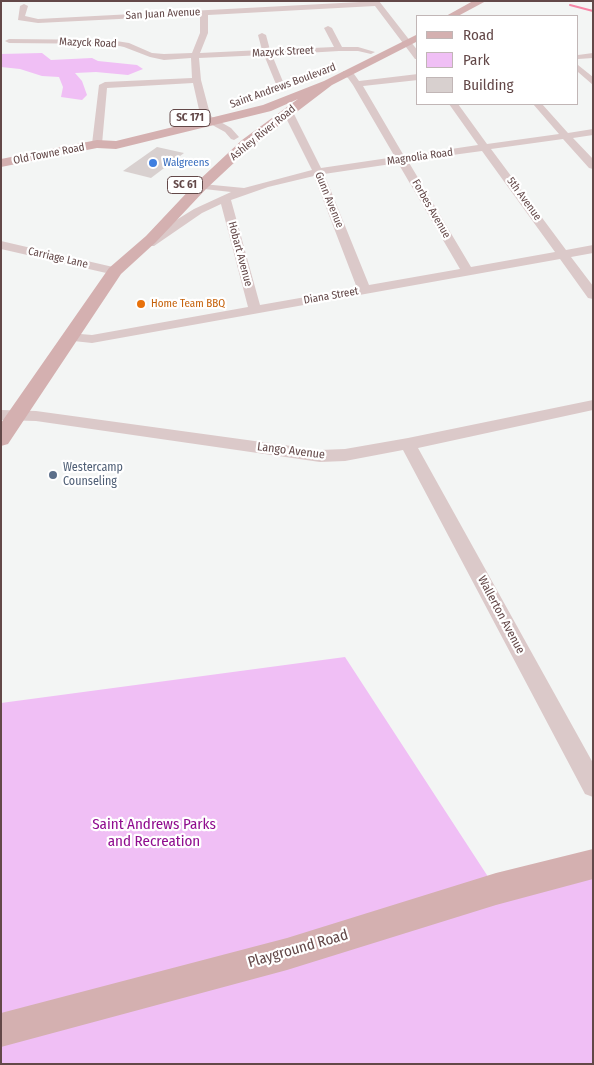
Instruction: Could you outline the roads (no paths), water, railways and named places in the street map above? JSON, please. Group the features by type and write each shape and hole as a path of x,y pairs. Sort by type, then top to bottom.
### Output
{"main road":[{"path":"453,15 481,1"},
{"name":"Saint Andrews Boulevard","path":"278,90 344,74 416,30"},
{"name":"Saint Andrews Boulevard","path":"97,144 116,145 262,103 322,80 371,52 404,39 416,37"},
{"name":"Ashley River Road","path":"115,271 118,257 141,229 288,112 322,80"},
{"name":"Ashley River Road","path":"1,439 9,415 115,271 151,239 262,103"},
{"name":"Old Towne Road","path":"1,163 97,144"},
{"name":"Playground Road","path":"1,1030 287,954 496,889 593,864"}],"street":[{"path":"245,1 248,10"},
{"path":"376,3 416,54"},
{"name":"San Juan Avenue","path":"24,6 22,18 32,21 376,3"},
{"path":"204,12 204,33 195,56 197,80 209,117 228,130 234,138"},
{"path":"328,28 339,49"},
{"path":"262,35 278,90"},
{"name":"Mazyck Road","path":"9,41 110,42 126,45 150,55 195,56"},
{"name":"Mazyck Street","path":"195,56 339,49 358,49 371,52"},
{"path":"579,57 593,55"},
{"path":"579,69 593,82"},
{"name":"Forbes Avenue","path":"344,74 351,76 357,84 468,272"},
{"path":"357,84 416,77"},
{"path":"97,144 102,87 104,85 197,80"},
{"name":"5th Avenue","path":"454,105 565,254 593,295"},
{"path":"537,105 593,166"},
{"name":"Gunn Avenue","path":"288,112 318,172 364,290"},
{"name":"Magnolia Road","path":"115,271 168,229 198,211 248,190 318,172 593,132"},
{"name":"Magnolia Road","path":"190,189 248,190"},
{"name":"Magnolia Road","path":"190,189 226,198"},
{"name":"Hobart Avenue","path":"226,198 255,310"},
{"name":"Carriage Lane","path":"1,245 115,271"},
{"name":"Diana Street","path":"68,337 92,339 593,249"},
{"name":"Lango Avenue","path":"9,415 320,456 345,455 408,444 593,405"},
{"name":"Wallerton Avenue","path":"408,444 593,786"}],"waterway":[{"path":"570,5 593,11"}],"place":[{"name":"Walgreens","path":"153,163"},
{"name":"Home Team BBQ","path":"141,304"},
{"name":"Westercamp Counseling","path":"53,475"}],"park label":[{"name":"Saint Andrews Parks and Recreation","path":"154,834"}]}
